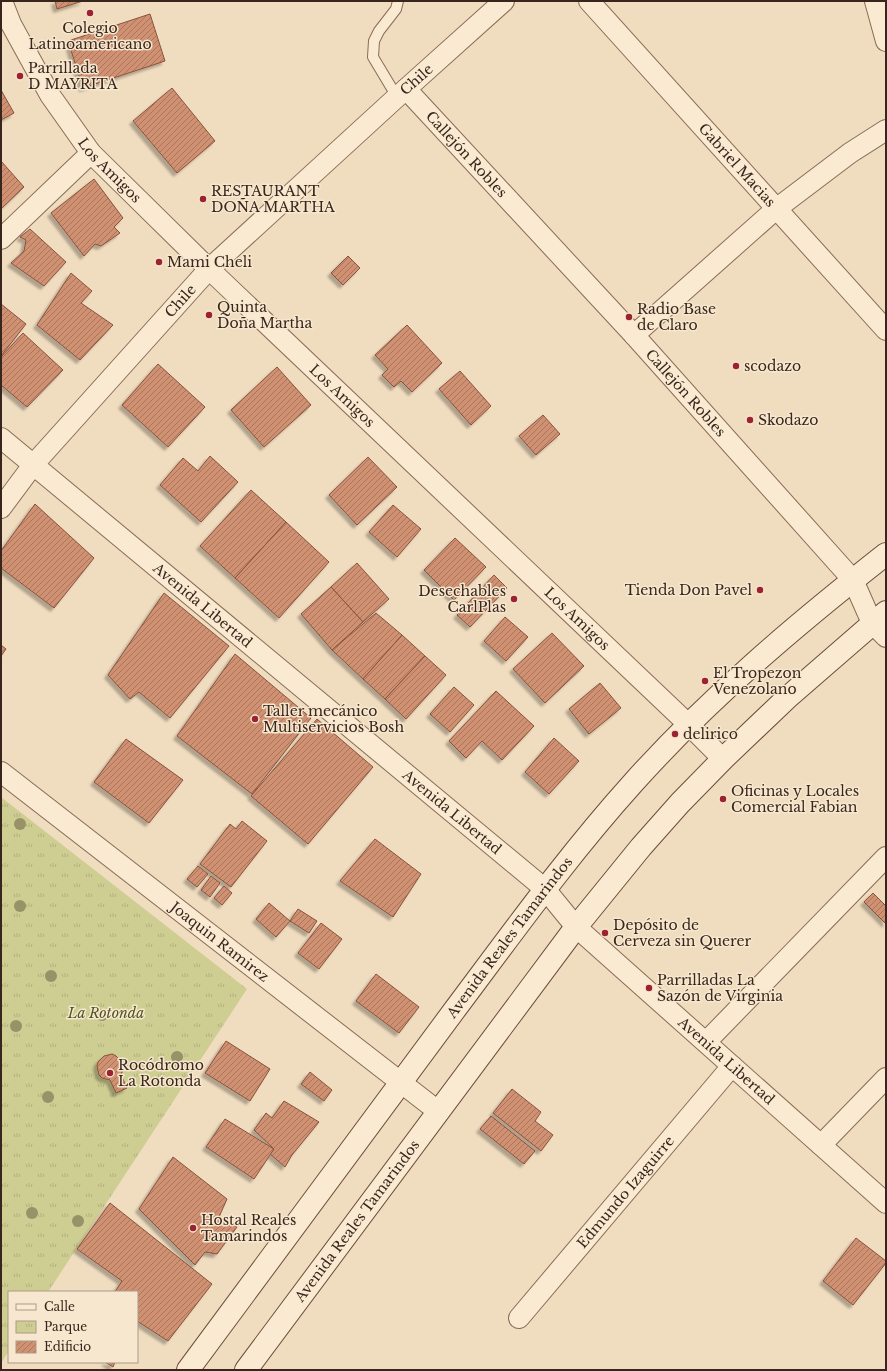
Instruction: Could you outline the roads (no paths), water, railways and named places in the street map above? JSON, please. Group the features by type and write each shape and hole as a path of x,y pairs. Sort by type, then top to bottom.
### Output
{"main road":[{"name":"Avenida Reales Tamarindos","path":"188,1370 545,889 595,827 634,782 689,725 798,625 886,554"},
{"name":"Avenida Reales Tamarindos","path":"246,1370 576,927 640,847 723,759 787,698 882,624"}],"street":[{"name":"Los Amigos","path":"2,1 6,27 50,95 91,153 210,269 723,759"},
{"name":"Chile","path":"1,508 34,465 210,269 504,1"},
{"name":"Gabriel Macias","path":"588,1 886,330"},
{"path":"875,1 886,41"},
{"name":"Callejón Robles","path":"402,93 634,335 853,580 882,624"},
{"path":"634,335 776,209 850,153 886,130"},
{"path":"1,239 91,153"},
{"name":"Avenida Libertad","path":"1,438 545,889 576,927 886,1203"},
{"name":"Joaquin Ramirez","path":"1,772 439,1112"},
{"path":"706,1042 886,857"},
{"name":"Edmundo Izaguirre","path":"519,1318 732,1066"},
{"path":"821,1145 886,1078"}],"lane":[{"path":"398,1 396,10 379,31 374,41 373,57 402,93"}],"place":[{"name":"Colegio Latinoamericano","path":"90,13"},
{"name":"Parrillada D MAYRITA","path":"20,76"},
{"name":"RESTAURANT DOÑA MARTHA","path":"203,199"},
{"name":"Mami Cheli","path":"159,262"},
{"name":"Quinta Doña Martha","path":"209,315"},
{"name":"Radio Base de Claro","path":"629,317"},
{"name":"scodazo","path":"736,366"},
{"name":"Skodazo","path":"750,420"},
{"name":"Tienda Don Pavel","path":"760,590"},
{"name":"Desechables CarlPlas","path":"514,599"},
{"name":"El Tropezon Venezolano","path":"705,681"},
{"name":"Taller mecánico Multiservicios Bosh","path":"255,719"},
{"name":"delirico","path":"675,734"},
{"name":"Oficinas y Locales Comercial Fabian","path":"723,799"},
{"name":"Depósito de Cerveza sin Querer","path":"605,933"},
{"name":"Parrilladas La Sazón de Virginia","path":"649,988"},
{"name":"Rocódromo La Rotonda","path":"110,1073"},
{"name":"Hostal Reales Tamarindos","path":"193,1228"}],"park label":[{"name":"La Rotonda","path":"106,1013"}]}
